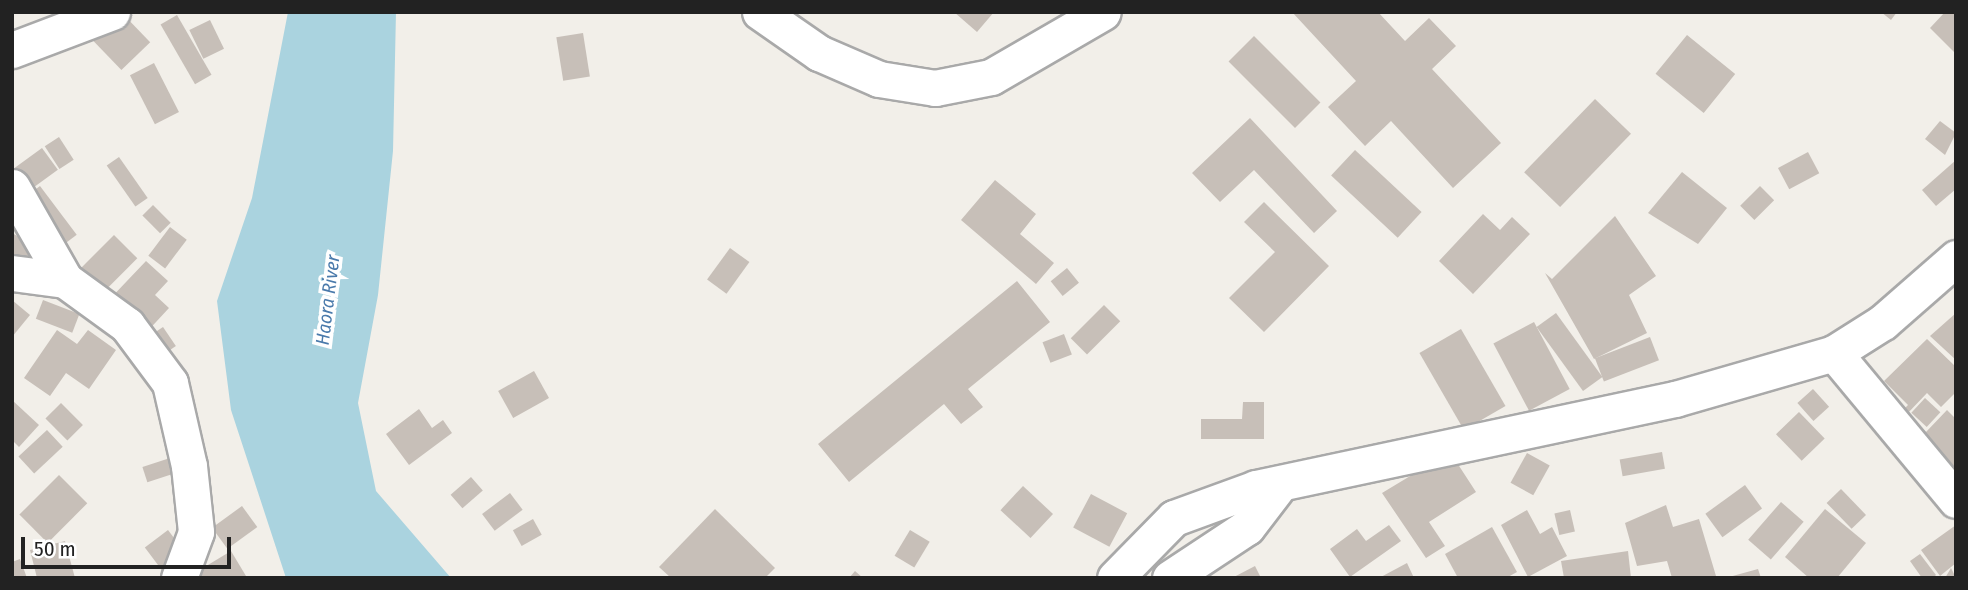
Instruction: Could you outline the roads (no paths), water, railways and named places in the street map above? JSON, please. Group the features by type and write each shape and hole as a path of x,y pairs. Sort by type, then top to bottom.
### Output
{"street":[{"path":"12,50 112,12"},
{"path":"760,12 819,53 879,79 935,88 991,77 1103,12"},
{"path":"12,187 65,280 127,325 170,383 189,466 196,532 179,578"},
{"path":"1120,570 1174,518 1280,484 1675,398 1834,354 1883,322 1956,258"},
{"path":"12,273 65,280"},
{"path":"1834,354 1956,500"},
{"path":"1170,578 1247,527 1280,484"}],"water":[{"name":"Haora River","path":"288,12 396,12 393,151 378,295 358,403 376,491 451,578 286,578 231,410 217,301 252,198"}]}
